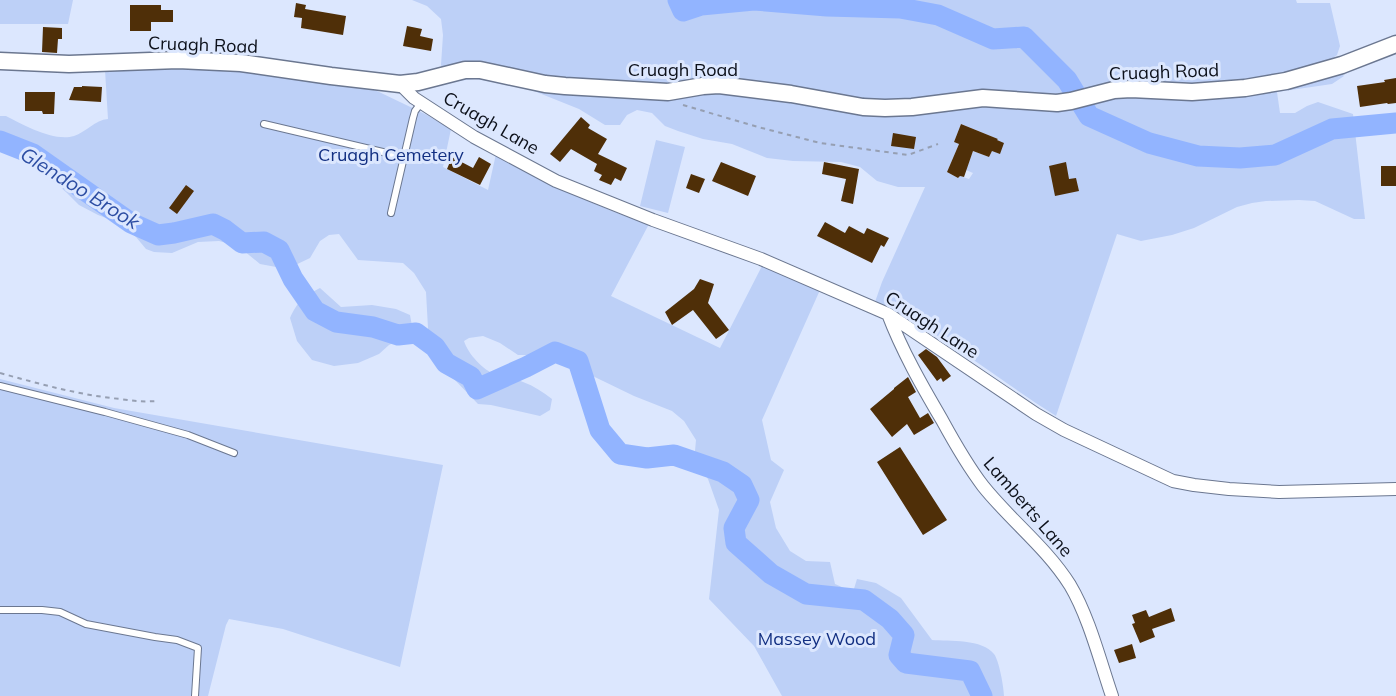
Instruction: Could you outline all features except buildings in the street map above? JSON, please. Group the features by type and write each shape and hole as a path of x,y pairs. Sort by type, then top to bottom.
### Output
{"main road":[{"name":"Cruagh Road","path":"0,61 69,64 178,60 241,63 400,84 418,82 465,70 480,70 564,86 668,92 719,85 885,108 983,98 1057,103 1123,90 1217,91 1286,81 1342,65 1396,44"}],"street":[{"name":"Cruagh Lane","path":"400,84 414,98 474,137 556,181 653,220 761,259 888,314 1036,414 1064,430 1173,481 1229,489 1279,492 1396,489"},
{"name":"Lamberts Lane","path":"888,314 895,333 916,373 966,462 983,486 1044,552 1070,586 1086,620 1113,696"}],"lane":[{"path":"392,213 413,118 421,103"},
{"path":"264,124 405,157"},
{"path":"0,386 178,432 234,453"},
{"path":"0,610 60,612 86,624 177,640 198,648 195,696"}],"path":[{"path":"683,105 820,143 908,155 938,144"},
{"path":"0,373 62,390 100,397 143,402 158,401"}],"green space":[{"path":"0,0 73,0 68,24 0,24"},
{"path":"412,0 1296,0 1297,3 1330,3 1340,46 1337,55 1329,61 1344,76 1332,84 1277,92 1280,113 1295,113 1318,102 1353,114 1365,219 1354,219 1315,201 1266,201 1237,207 1194,228 1172,235 1141,241 1117,234 1056,416 919,324 875,302 925,187 898,187 877,181 860,167 841,162 767,158 732,144 703,139 665,126 652,113 637,110 627,115 620,125 605,125 579,109 519,85 475,79 448,82 441,65 443,35 441,19 427,6","holes":["961,124 998,139 989,157 973,151 966,170 973,173 969,179 960,176 958,178 947,172 959,144 954,142"]},
{"path":"208,67 347,83 377,91 451,129 443,167 488,190 496,154 590,202 649,224 611,296 720,348 762,266 820,290 762,420 771,460 784,470 770,502 776,528 790,551 806,561 830,562 835,584 853,592 857,579 876,583 901,598 932,640 974,643 989,649 998,662 1004,696 782,696 754,646 709,599 719,510 708,479 698,465 695,451 696,440 684,421 672,411 634,396 570,365 544,355 518,355 500,343 483,336 464,341 472,356 481,365 491,373 531,385 552,399 550,410 540,416 478,404 454,379 437,366 429,346 426,292 414,273 403,263 358,260 339,234 329,235 320,241 310,258 287,269 260,264 238,246 219,241 198,242 172,253 154,252 146,249 120,223 79,205 43,172 28,162 5,151 0,152 0,116 6,116 30,128 57,137 74,136 108,119 105,70"},
{"path":"656,140 685,147 668,213 640,206"},
{"path":"320,288 341,307 372,305 396,309 410,315 412,326 405,337 389,345 379,354 358,363 334,366 312,360 297,341 290,318 302,300"},
{"path":"0,379 114,408 443,465 400,667 283,629 229,619 208,696 0,696"}],"waterway":[{"path":"678,0 683,11 701,5 754,0 827,6 900,8 938,15 993,39 1024,37 1067,80 1089,116 1149,143 1198,156 1240,158 1275,155 1332,129 1396,123"},
{"name":"Glendoo Brook","path":"0,141 33,154 131,223 158,235 213,224 242,243 264,242 279,250 293,279 315,311 336,322 373,327 398,335 416,333 435,347 446,363 471,377 477,389 555,352 578,361 600,430 620,454 647,458 674,455 723,472 742,485 749,500 734,528 736,543 771,574 806,594 864,600 890,619 904,635 899,655 906,663 970,671 982,696"}],"park label":[{"name":"Cruagh Cemetery","path":"391,155"},
{"name":"Massey Wood","path":"817,639"}]}
